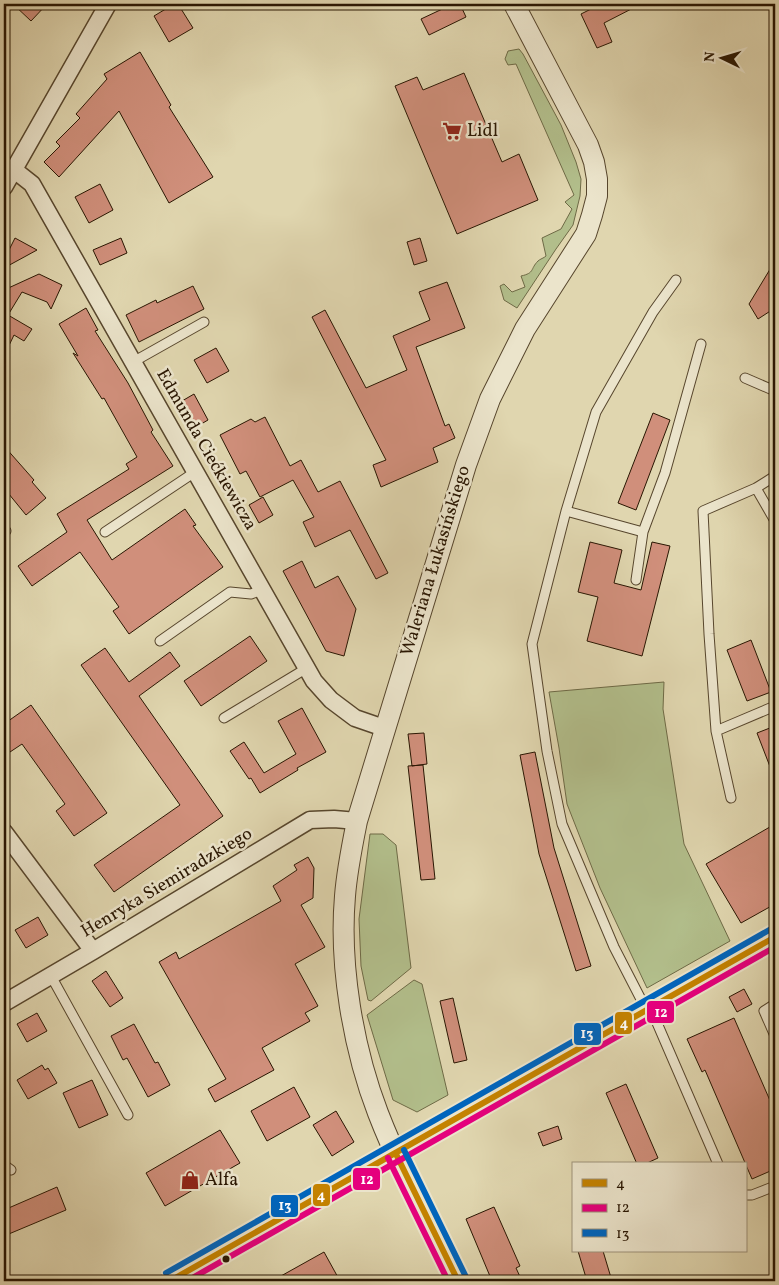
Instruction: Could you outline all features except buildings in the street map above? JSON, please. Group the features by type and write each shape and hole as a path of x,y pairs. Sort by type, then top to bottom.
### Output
{"street":[{"path":"4,187 108,4"},
{"name":"Waleriana Łukasińskiego","path":"458,1281 378,1113 360,1053 346,974 344,897 349,858 357,821 466,465 490,399 525,329 586,234 597,196 597,178 588,145 514,4"},
{"name":"Edmunda Ciećkiewicza","path":"13,169 32,184 314,681 331,700 355,718 384,728"},
{"name":"Henryka Siemiradzkiego","path":"4,1003 93,952 310,820 334,819 357,821"},
{"path":"4,832 93,952"},
{"path":"576,1051 775,937"},
{"path":"170,1281 540,1071"}],"lane":[{"path":"676,280 653,312 596,412 566,511 532,644 547,751 562,824 614,947 649,1010 717,1162"},
{"path":"133,362 204,322"},
{"path":"636,580 643,532 665,473 701,344"},
{"path":"745,378 775,391"},
{"path":"105,532 196,472"},
{"path":"732,798 716,731 703,511 756,488 775,476"},
{"path":"756,488 775,521"},
{"path":"566,511 643,532"},
{"path":"160,641 230,592 251,594 262,590"},
{"path":"224,718 307,668"},
{"path":"716,731 775,706"},
{"path":"51,976 128,1115"},
{"path":"775,1004 764,1011 775,1036"},
{"path":"746,1195 752,1195 775,1186"}],"green space":[{"path":"519,49 561,125 581,179 580,196 573,225 517,308 504,300 500,286 504,284 512,292 525,287 521,276 530,272 538,261 546,256 542,238 561,229 572,209 565,202 574,195 516,64 508,65 505,59 508,51"},
{"path":"664,682 663,709 684,844 730,941 647,988 600,888 567,804 549,692"},
{"path":"370,834 383,834 396,845 411,968 371,1001 368,1000 361,966 359,919"},
{"path":"414,980 422,984 448,1095 417,1112 393,1100 367,1015"}],"tunnel":[{"path":"540,1071 576,1051"}],"transit line":[{"name":"13","path":"166,1273 771,929"},
{"name":"4","path":"170,1281 775,937"},
{"name":"12","path":"187,1281 775,947"},
{"name":"13","path":"404,1150 466,1277"},
{"name":"4","path":"396,1154 458,1281"},
{"name":"12","path":"388,1158 448,1281"}],"place":[{"name":"Lidl","path":"452,131"},
{"name":"Alfa","path":"190,1180"}]}
